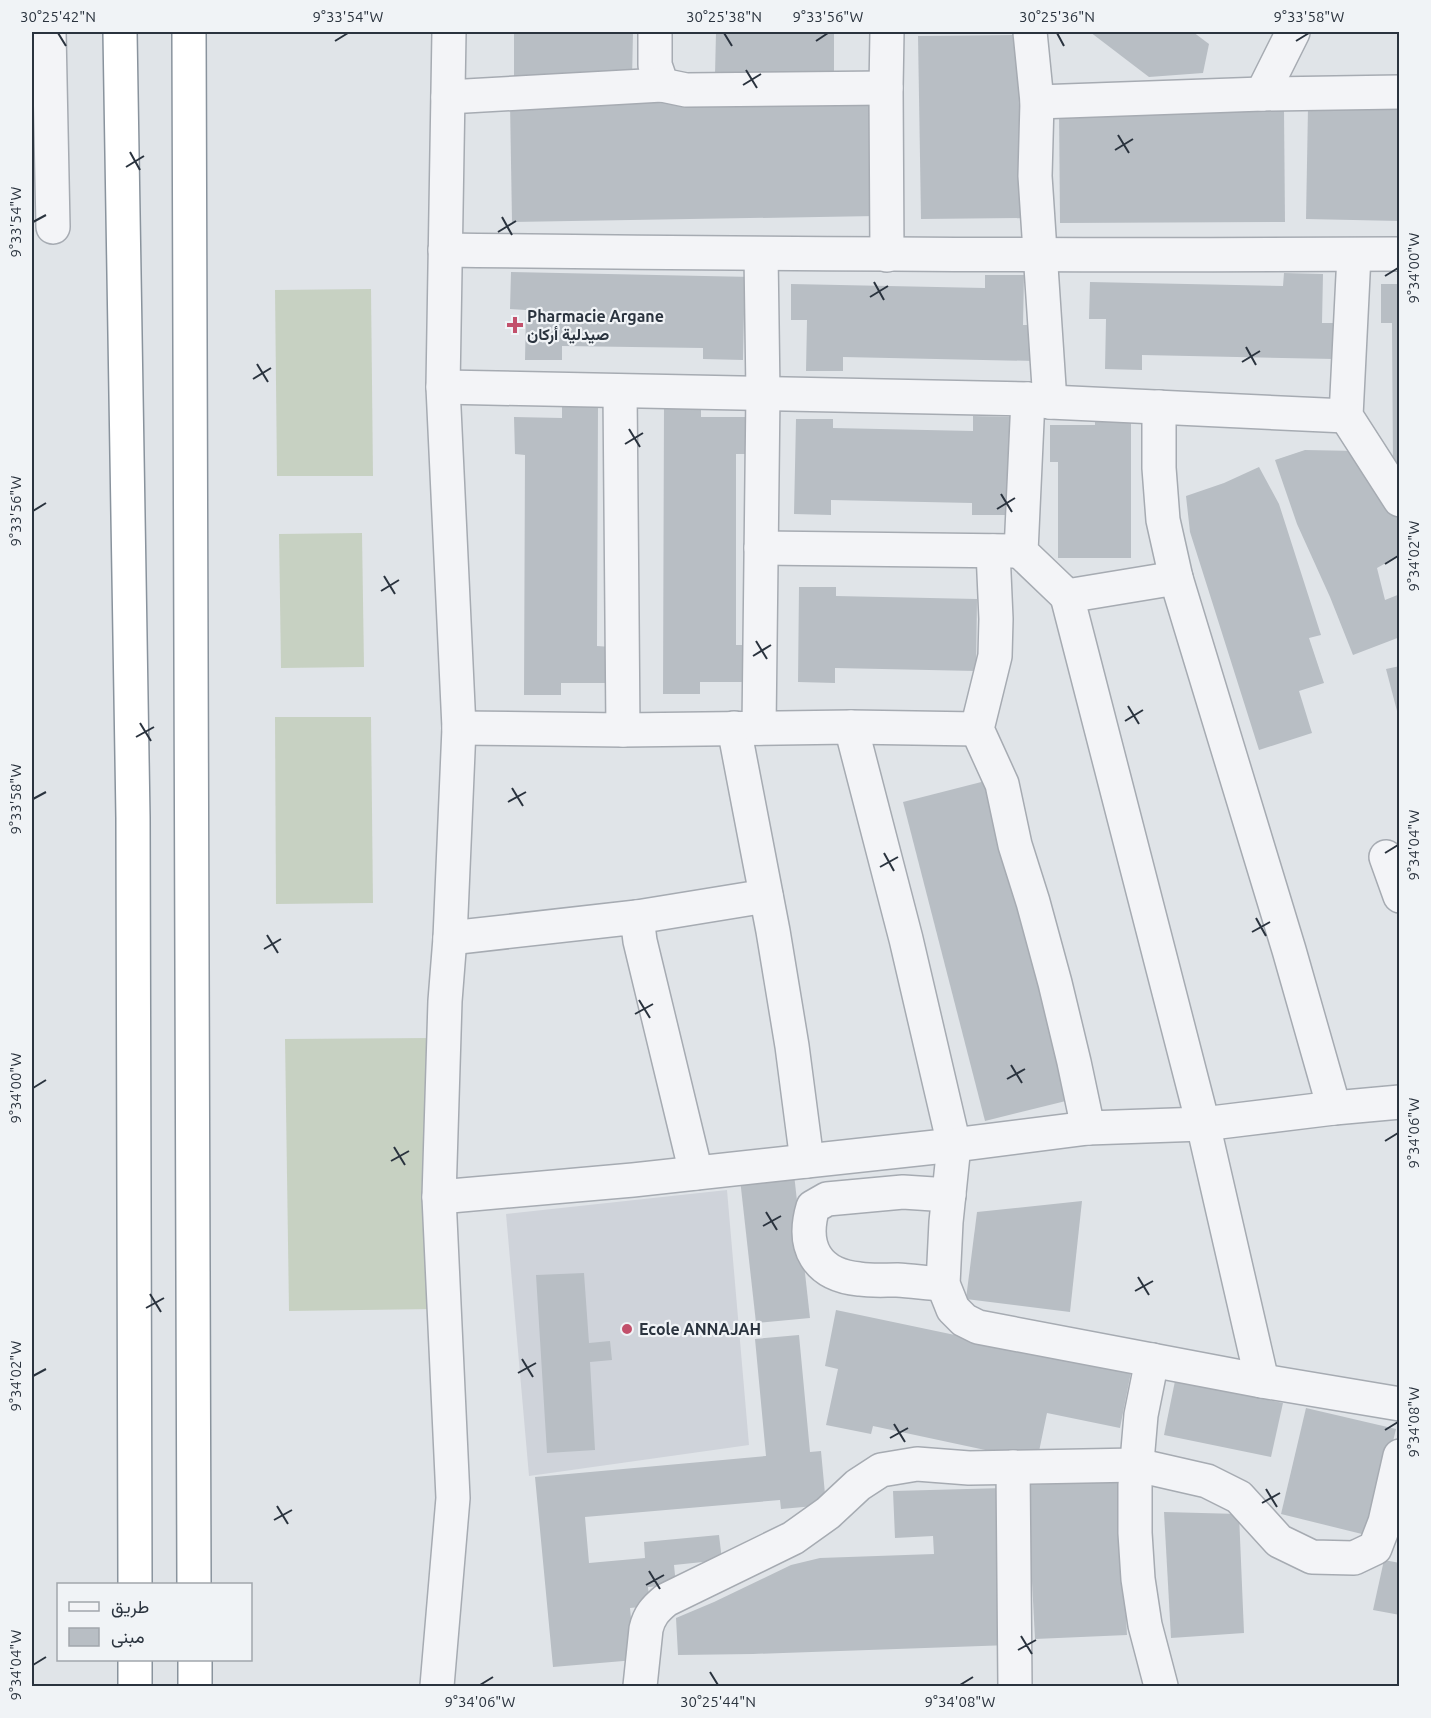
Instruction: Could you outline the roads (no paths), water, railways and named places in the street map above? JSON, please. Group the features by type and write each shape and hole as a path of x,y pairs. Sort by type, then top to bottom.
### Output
{"highway":[{"path":"120,32 133,818 135,1583"},
{"path":"189,32 194,1583"},
{"path":"135,1661 135,1686"},
{"path":"195,1661 195,1686"}],"street":[{"path":"49,32 53,227"},
{"path":"437,1686 453,1498 439,1197 445,1001 459,729 443,387 449,32"},
{"path":"655,32 655,64 662,85"},
{"path":"887,255 888,32"},
{"path":"1030,32 1036,102 1035,176 1041,256 1039,400 1007,551 996,619 995,656 977,729 1002,784 1016,845 1055,983 1088,1128"},
{"path":"1262,94 1293,32"},
{"path":"448,97 662,85 686,90 886,88"},
{"path":"1036,102 1400,92"},
{"path":"445,250 1041,256 1400,254"},
{"path":"761,254 763,393 761,548 746,728 766,896 792,1046 807,1161"},
{"path":"1354,255 1346,416 1400,500"},
{"path":"443,387 1039,400 1346,416"},
{"path":"620,391 623,730"},
{"path":"1159,407 1162,520 1176,578 1335,1108"},
{"path":"761,548 1007,551 1067,596 1203,1124 1262,1381"},
{"path":"1067,596 1176,578"},
{"path":"459,729 623,730 851,727 977,729"},
{"path":"851,727 906,939 954,1145 946,1222 943,1284 953,1309 964,1320 978,1327 1262,1381 1400,1404"},
{"path":"1386,857 1400,896"},
{"path":"450,938 637,917 766,896"},
{"path":"637,917 640,941 696,1173"},
{"path":"439,1197 633,1180 1088,1128 1203,1124 1400,1102"},
{"path":"943,1284 857,1279 830,1272 816,1259 810,1244 809,1222 813,1207 827,1199 903,1192 949,1195"},
{"path":"1152,1360 1141,1415 1135,1533 1138,1579 1145,1625 1161,1686"},
{"path":"640,1686 646,1629 655,1609 666,1600 793,1538 828,1513 858,1485 881,1470 917,1464 969,1468 1137,1465 1207,1481 1239,1497 1279,1541 1312,1557 1354,1558 1375,1548 1385,1522 1400,1456"},
{"path":"1013,1467 1015,1686"}],"place":[{"name":"Pharmacie Argane صيدلية أركان","path":"515,325"},
{"name":"Ecole ANNAJAH","path":"627,1329"}]}
